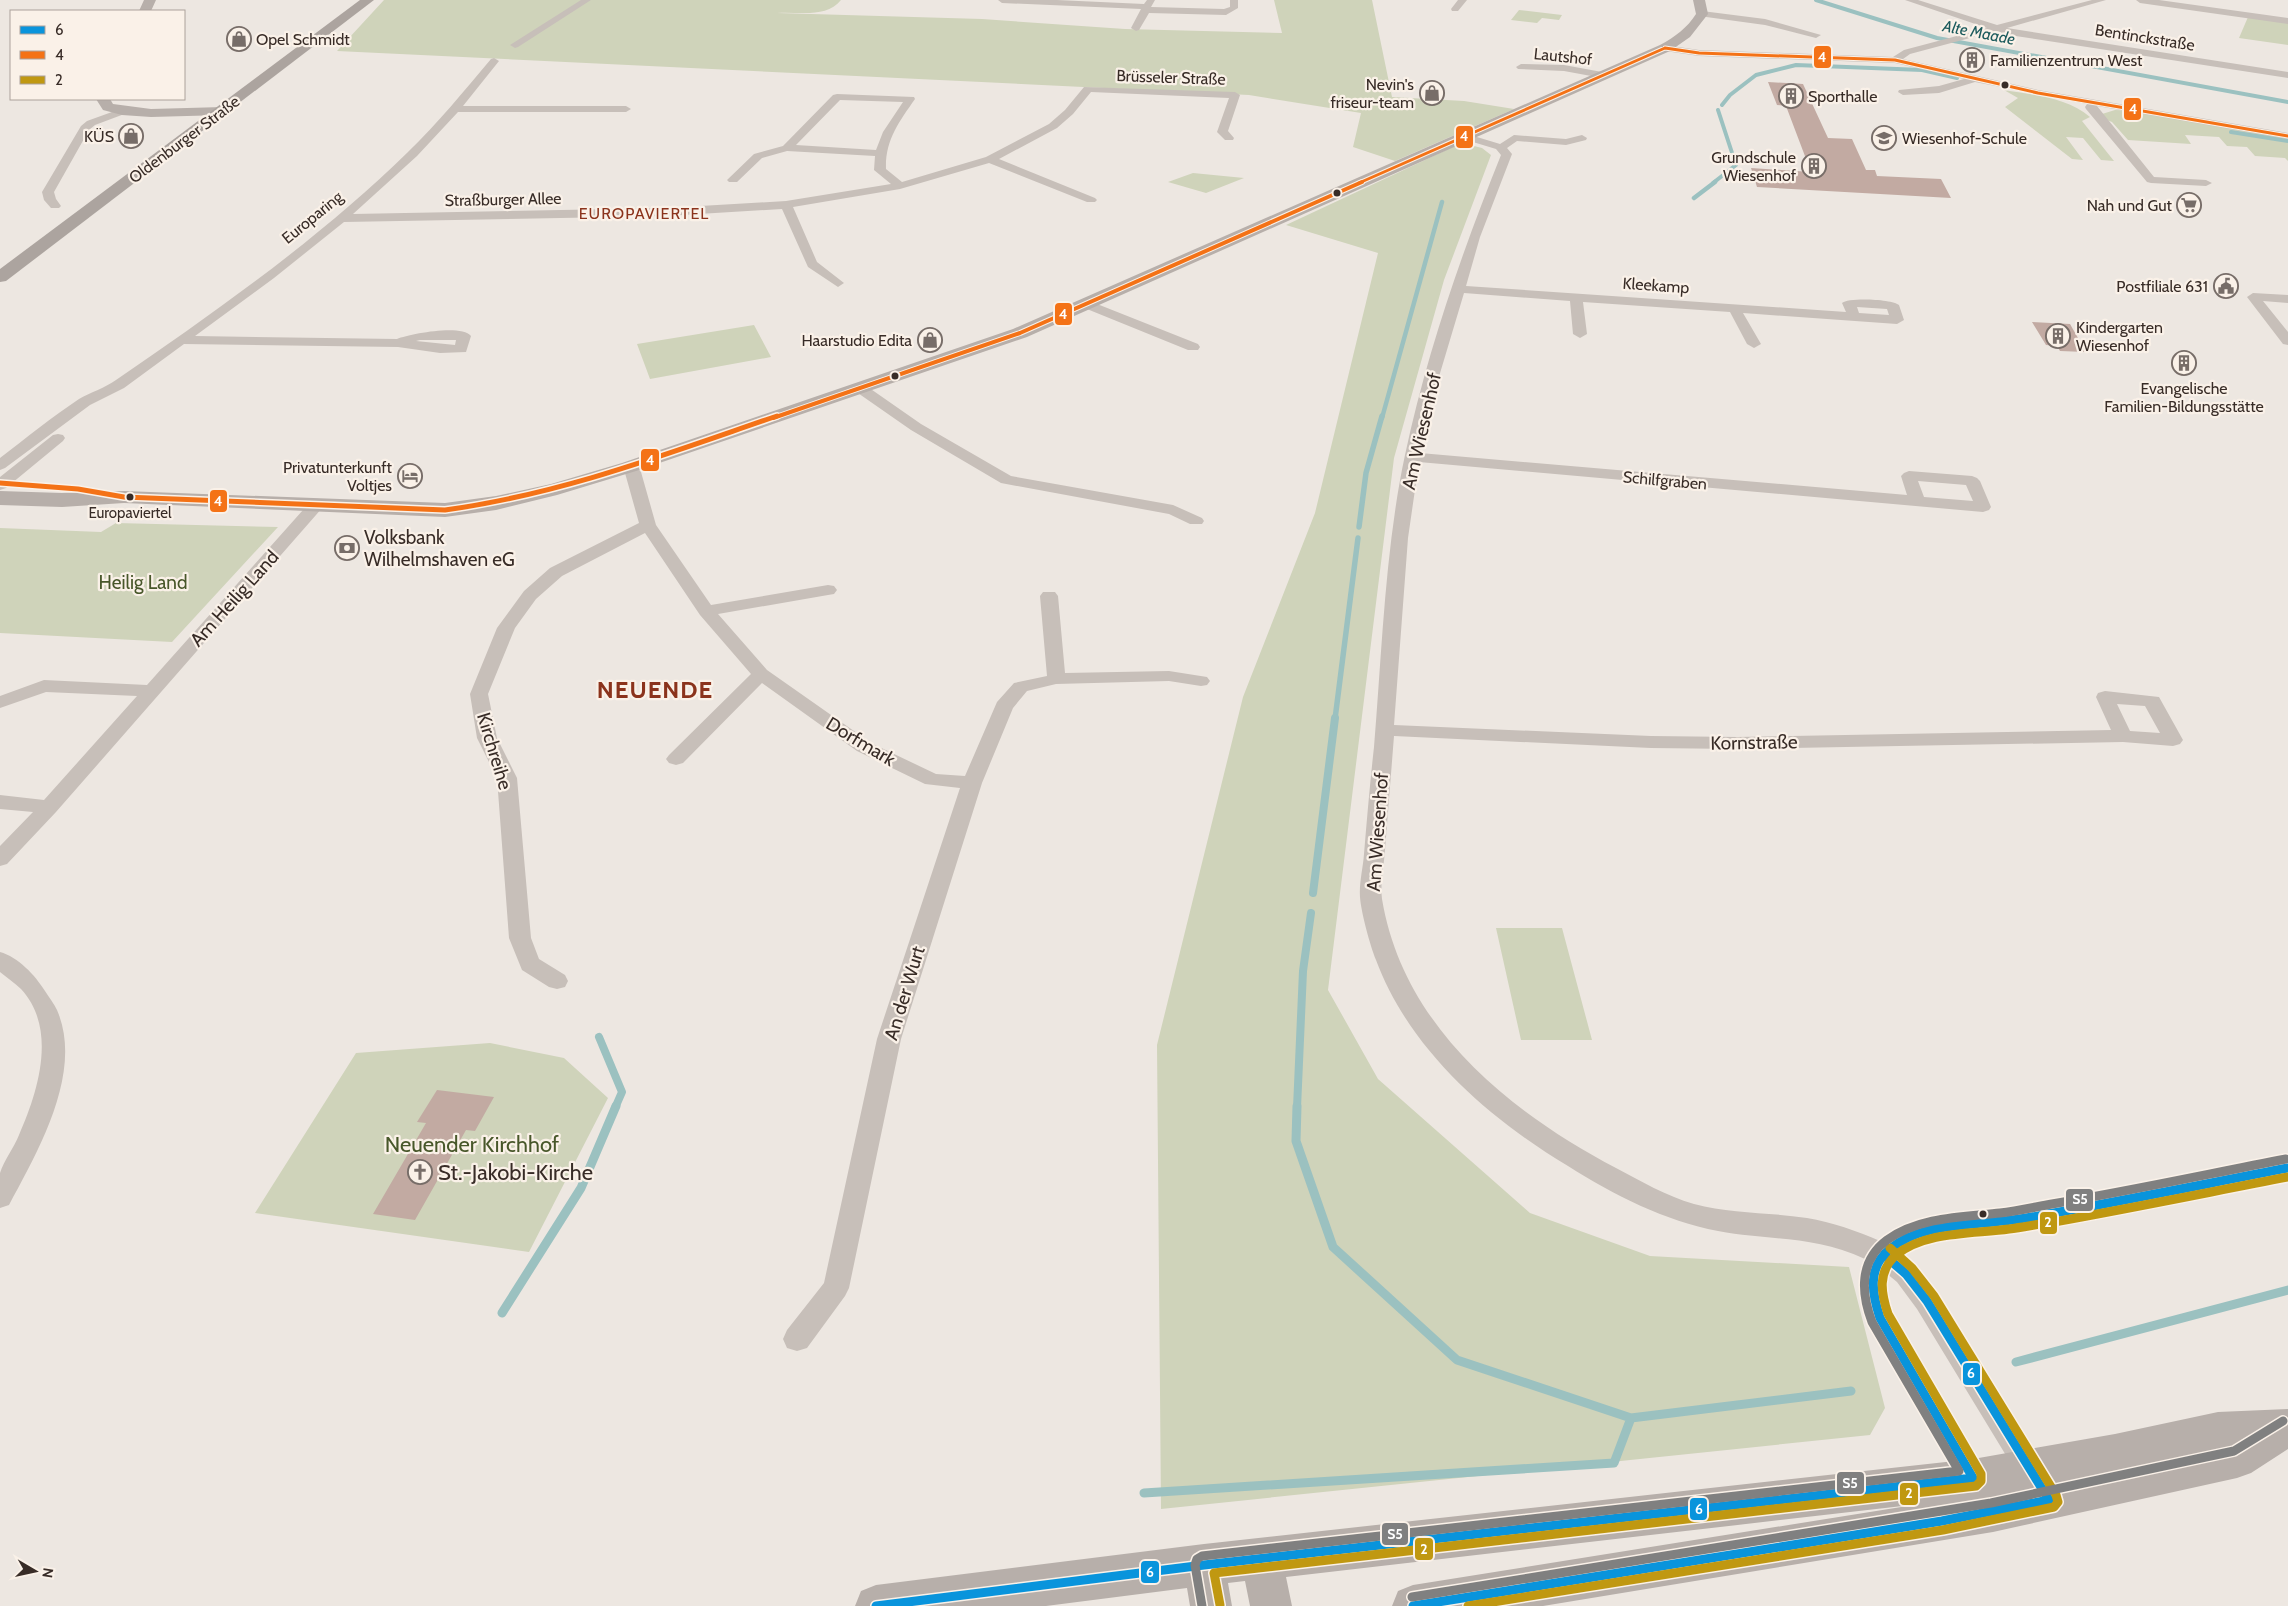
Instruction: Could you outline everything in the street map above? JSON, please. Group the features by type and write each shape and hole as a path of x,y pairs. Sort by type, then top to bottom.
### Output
{"main road":[{"name":"Oldenburger Straße","path":"0,277 368,0"},
{"path":"0,483 62,500 124,497 445,510 496,503 556,489 629,468 1020,333 1665,48 1686,35 1702,14 1699,0"},
{"path":"104,100 108,107 123,111 217,115"},
{"path":"1413,1606 2039,1484 2237,1459 2286,1428"},
{"path":"876,1606 1262,1558 1983,1495"},
{"path":"1262,1558 1271,1606"},
{"path":"1204,1565 1211,1606"}],"street":[{"path":"515,45 587,0"},
{"path":"1002,0 1059,2 1088,8 1148,6 1226,12 1234,8 1234,0"},
{"path":"1455,9 1463,0"},
{"name":"Bentinckstraße","path":"1909,0 2009,32 2288,75"},
{"path":"1895,60 1907,52 2102,0"},
{"path":"2140,0 2288,21"},
{"path":"1136,28 1148,6"},
{"path":"1702,14 1765,22 1816,35"},
{"path":"1665,48 1699,53 1895,60 2038,93 2288,136"},
{"name":"Europaring","path":"0,483 99,405 120,384 341,218 401,166 456,109 494,61"},
{"name":"Lautshof","path":"1521,67 1564,68 1602,76"},
{"path":"1903,92 1923,93 1958,86 1975,78"},
{"name":"Brüsseler Straße","path":"1088,89 1235,95 1222,132 1229,138"},
{"name":"Straßburger Allee","path":"341,218 666,212 786,205 900,186 990,159 1053,126 1069,112 1088,89"},
{"path":"823,96 910,99 891,127 879,153 880,170 900,186"},
{"path":"787,148 837,97"},
{"path":"2094,103 2090,107 2151,180 2206,183"},
{"path":"456,109 626,109"},
{"path":"55,206 50,200 48,192 85,128 92,123 123,111"},
{"path":"1466,137 1500,147 1507,145 1514,138 1566,142 1582,138"},
{"name":"Am Wiesenhof","path":"1500,147 1507,154 1474,237 1460,289 1428,390 1412,458 1400,538 1371,897 1386,958 1402,992 1422,1024 1454,1064 1495,1102 1535,1132 1578,1160 1661,1204 1694,1215 1722,1220 1808,1228 1851,1240 1884,1255 1906,1274 1927,1301 2039,1484"},
{"path":"733,180 758,156 787,148 879,153"},
{"path":"990,159 1091,200"},
{"path":"786,205 812,264 838,283"},
{"name":"Kleekamp","path":"1460,289 1854,317"},
{"path":"1576,297 1580,334"},
{"path":"2288,299 2253,297 2288,341"},
{"path":"1087,304 1193,346"},
{"path":"1734,308 1754,344"},
{"path":"2266,312 2280,313"},
{"path":"180,340 398,343"},
{"path":"860,388 916,427 1006,480 1173,510 1196,521"},
{"name":"Schilfgraben","path":"1412,458 1917,501"},
{"name":"Dorfmark","path":"629,468 633,472 648,525 706,611 761,674 864,748 932,780 972,783"},
{"name":"Am Heilig Land","path":"0,859 49,807 317,504"},
{"name":"Kirchreihe","path":"557,981 530,964 520,938 516,868 507,778 487,738 480,694 506,628 530,595 556,572 648,525"},
{"path":"706,611 828,590"},
{"path":"1049,596 1056,679"},
{"path":"676,759 761,674"},
{"name":"An der Wurt","path":"797,1339 836,1288 889,1039 972,783 1004,706 1011,696 1021,688 1056,679 1170,676 1201,682"},
{"path":"0,702 44,686 151,691"},
{"name":"Kornstraße","path":"1384,730 1718,743 2123,736"},
{"path":"0,802 49,807"},
{"path":"0,960 18,971 44,1004 52,1030 54,1058 46,1101 26,1150 0,1196"},
{"path":"1983,1495 1880,1318 1872,1297 1871,1281 1872,1268 1884,1255 1906,1238 1941,1230 2017,1219 2288,1168"}],"green space":[{"path":"384,0 841,0 828,10 820,12 777,13 982,19 1125,29 1282,33 1274,0 1372,0 1392,97 1464,101 1514,109 1395,161 1353,147 1361,113 1249,95 337,51"},
{"path":"1519,10 1562,15 1559,20 1542,18 1537,23 1511,20"},
{"path":"2248,17 2288,22 2288,45 2239,38"},
{"path":"2004,90 2049,98 2081,110 2090,117 2082,121 2114,161 2101,160 2083,138 2066,137 2083,160 2072,159 2005,107 2018,98"},
{"path":"2115,110 2144,111 2288,136 2288,161 2285,158 2255,156 2247,147 2227,146 2219,137 2185,135 2191,144 2128,140 2112,122 2104,119 2102,114"},
{"path":"1470,145 1482,148 1491,155 1444,280 1394,458 1328,990 1378,1079 1530,1213 1650,1256 1849,1267 1885,1408 1870,1435 1161,1509 1157,1045 1243,697 1315,513 1378,253 1286,225 1455,146"},
{"path":"1193,173 1244,178 1206,193 1168,182"},
{"path":"754,325 771,357 650,379 637,344"},
{"name":"Heilig Land","path":"116,523 278,527 172,642 0,633 0,528 101,532"},
{"path":"1496,928 1562,928 1592,1040 1521,1040"},
{"name":"Neuender Kirchhof","path":"490,1043 564,1058 608,1098 529,1252 255,1213 356,1053"}],"building":[{"name":"Grundschule Wiesenhof","path":"1768,82 1803,84 1828,138 1852,139 1866,170 1875,170 1877,176 1941,179 1951,198 1757,187 1751,168 1811,172 1786,106 1777,105"},
{"name":"Kindergarten Wiesenhof","path":"2032,322 2070,324 2086,352 2060,351 2057,346 2046,345"},
{"name":"St.-Jakobi-Kirche","path":"437,1090 494,1097 475,1131 466,1130 415,1220 373,1214 426,1123 417,1122"}],"waterway":[{"name":"Alte Maade","path":"1816,0 1937,38 2288,102"},
{"path":"1722,105 1730,95 1756,75 1796,65 1922,70 1957,78"},
{"path":"1713,183 1736,165 1718,110"},
{"path":"2231,132 2288,141"},
{"path":"1694,198 1715,182"},
{"path":"1382,418 1442,202"},
{"path":"1359,527 1366,473 1382,416"},
{"path":"1335,719 1358,538"},
{"path":"1313,893 1335,718"},
{"path":"1297,1108 1303,971 1311,913"},
{"path":"599,1037 622,1092 615,1108"},
{"path":"502,1313 581,1188 616,1106"},
{"path":"1297,1106 1296,1141 1333,1247 1457,1360 1631,1418"},
{"path":"2016,1362 2288,1290"},
{"path":"1631,1418 1851,1391"},
{"path":"1144,1493 1614,1463 1631,1418"}],"transit line":[{"name":"4","path":"1665,48 1699,53 1895,60 2038,93 2288,136"},
{"name":"4","path":"0,483 78,489 124,497 445,510 496,503 557,489 629,467 1020,333 1665,48"},
{"name":"S5","path":"1202,1606 1195,1565 1197,1559 1202,1556 1959,1471 1872,1322 1868,1311 1864,1289 1866,1268 1870,1259 1886,1241 1899,1232 1914,1226 1949,1218 2052,1204 2286,1159"},
{"name":"6","path":"1973,1478 1880,1318 1874,1299 1872,1281 1877,1265 1889,1249 1917,1234 1934,1230 2054,1213 2288,1168"},
{"name":"2","path":"1220,1605 1214,1573 1976,1486 1981,1481 1981,1474 1888,1314 1881,1289 1881,1281 1886,1267 1891,1260 1910,1247 1940,1238 2056,1221 2288,1177"},
{"name":"2","path":"1468,1606 1943,1530 2054,1507 2058,1502 2056,1495 1934,1296 1912,1268 1890,1248"},
{"name":"6","path":"1884,1255 1906,1274 1927,1301 2049,1500"},
{"name":"S5","path":"1412,1597 1991,1503 2234,1451 2283,1421"},
{"name":"6","path":"876,1606 1204,1565 1973,1478"},
{"name":"6","path":"1413,1606 1942,1521 2049,1500"}],"place":[{"name":"Opel Schmidt","path":"239,39"},
{"name":"Familienzentrum West","path":"1972,60"},
{"name":"Nevin's friseur-team","path":"1432,93"},
{"name":"Sporthalle","path":"1791,96"},
{"name":"KÜS","path":"131,136"},
{"name":"Wiesenhof-Schule","path":"1884,138"},
{"name":"Grundschule Wiesenhof","path":"1814,166"},
{"name":"Nah und Gut","path":"2189,205"},
{"name":"Postfiliale 631","path":"2226,286"},
{"name":"Kindergarten Wiesenhof","path":"2058,336"},
{"name":"Haarstudio Edita","path":"930,340"},
{"name":"Evangelische Familien-Bildungsstätte","path":"2184,363"},
{"name":"Privatunterkunft Voltjes","path":"410,476"},
{"name":"Europaviertel","path":"130,497"},
{"name":"Volksbank Wilhelmshaven eG","path":"347,548"},
{"name":"St.-Jakobi-Kirche","path":"420,1172"}],"district":[{"name":"EUROPAVIERTEL","path":"644,213"},
{"name":"NEUENDE","path":"655,690"}]}
